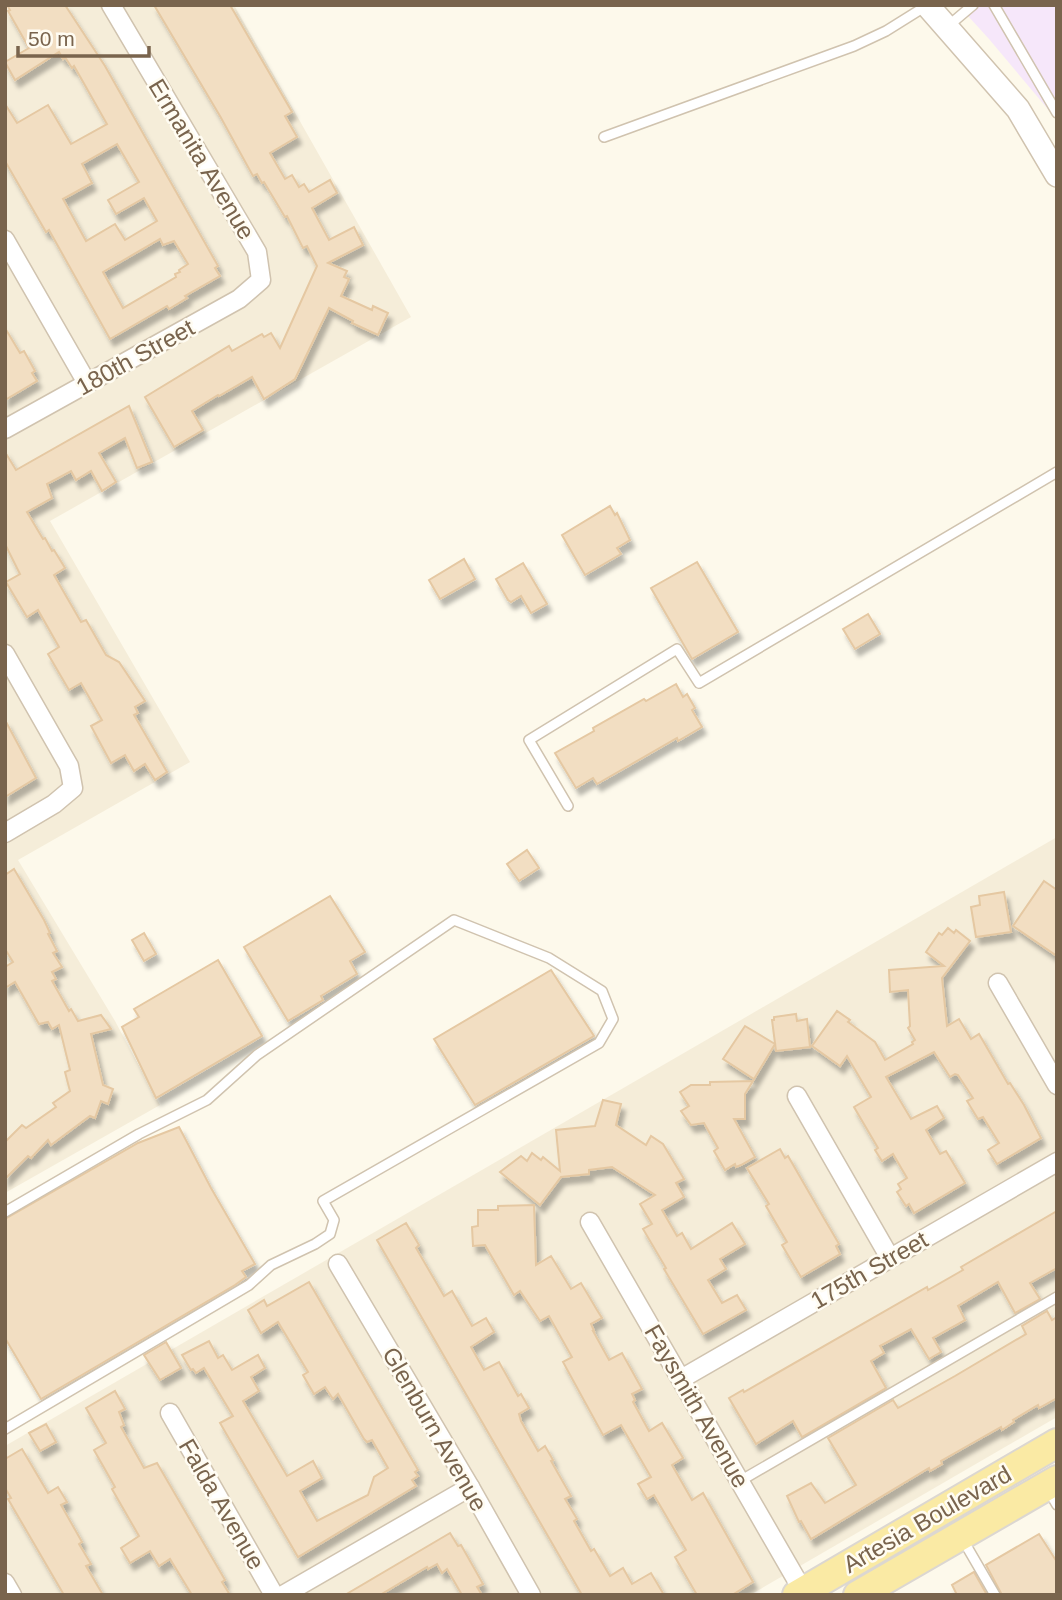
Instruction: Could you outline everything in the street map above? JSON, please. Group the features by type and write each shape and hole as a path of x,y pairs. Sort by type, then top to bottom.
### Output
{"main road":[{"name":"Artesia Boulevard","path":"800,1593 1057,1443"},
{"name":"Artesia Boulevard","path":"858,1595 960,1536 1053,1491"}],"street":[{"name":"Ermanita Avenue","path":"111,5 257,252 261,280"},
{"path":"927,5 1018,109 1054,165"},
{"path":"5,240 87,383"},
{"name":"180th Street","path":"5,429 239,299 261,280"},
{"path":"5,654 69,766 74,788 54,804 5,832"},
{"path":"998,983 1057,1085"},
{"path":"797,1096 890,1258"},
{"name":"175th Street","path":"681,1379 1057,1162"},
{"name":"Faysmith Avenue","path":"590,1222 740,1481 800,1593"},
{"name":"Glenburn Avenue","path":"338,1264 531,1595"},
{"name":"Falda Avenue","path":"170,1413 274,1595"},
{"path":"284,1595 470,1487"},
{"path":"5,1583 12,1595"}],"lane":[{"path":"604,137 854,46 886,31 927,5"},
{"path":"947,27 972,5"},
{"path":"993,5 1057,113"},
{"path":"568,806 529,740 677,649 699,683 1057,472"},
{"path":"5,1212 139,1134 207,1100 257,1055 454,920 549,958 602,991 613,1019 599,1043 323,1200 334,1220 330,1234 271,1265 249,1285 5,1429"},
{"path":"740,1481 1057,1297"},
{"path":"960,1536 995,1595"}],"shaded area":[{"path":"5,5 234,5 411,317 50,521 190,762 18,860 115,1021 160,1105 5,1193"},
{"path":"958,5 1057,5 1057,120 989,39"},
{"path":"1057,837 1057,1417 750,1595 5,1595 5,1446"}],"building":[{"path":"7,5 65,5 105,66 218,266 215,268 220,276 185,296 187,298 169,309 167,306 110,339 49,230 46,232 5,161 5,104 17,123 48,105 71,144 107,124 74,66 72,68 59,52 15,80 5,62 29,48 8,11 10,10","holes":["117,144 139,182 108,200 116,214 144,198 157,221 125,240 115,224 86,241 63,199 92,183 82,164","160,239 163,245 174,241 188,264 175,274 176,277 123,308 103,272"]},
{"path":"154,5 230,5 292,112 285,116 297,137 270,153 285,179 292,175 299,187 304,184 309,192 330,180 337,193 312,208 329,240 354,227 363,245 328,263 347,271 344,277 349,279 341,296 372,310 373,306 388,313 378,335 329,308 295,379 264,399 252,377 218,395 192,411 203,430 174,447 145,397 229,346 232,351 262,334 264,337 271,333 280,348 317,266 307,246 303,248 287,216 285,217 264,182 262,183 257,174 253,176"},
{"path":"5,328 20,353 24,351 35,371 32,373 37,381 5,400"},
{"path":"129,406 152,462 137,468 125,438 99,453 116,482 102,491 91,471 76,480 71,471 47,484 52,498 27,512 65,568 54,575 81,622 86,620 106,655 119,662 145,701 135,707 138,713 134,715 167,772 155,780 145,764 134,771 125,755 111,763 91,726 102,720 81,683 69,690 48,654 59,647 38,610 27,617 6,582 20,574 5,544 5,452 16,470"},
{"path":"610,506 615,515 617,513 630,540 617,548 621,554 585,575 562,535"},
{"path":"464,559 475,579 440,599 429,580"},
{"path":"697,562 738,632 692,659 651,588"},
{"path":"523,563 547,604 531,613 521,596 511,602 508,600 496,579"},
{"path":"868,614 880,634 855,649 843,629"},
{"path":"676,684 683,697 687,694 702,727 678,741 677,738 597,784 593,778 576,788 555,753 594,731 593,728"},
{"path":"5,720 36,778 5,797"},
{"path":"527,850 539,868 519,881 507,864"},
{"path":"14,869 44,920 57,951 53,953 62,967 52,972 56,979 52,981 69,1011 71,1009 78,1021 101,1015 111,1029 91,1034 103,1085 113,1089 108,1104 101,1101 95,1118 90,1116 51,1145 48,1140 5,1179 5,1142 22,1125 26,1128 56,1107 53,1103 70,1091 65,1072 70,1070 59,1025 52,1029 48,1022 39,1024 15,982 5,988 5,967 13,962 5,949 5,875"},
{"path":"1044,881 1057,890 1057,956 1013,926"},
{"path":"1004,892 1011,932 976,937 971,907 980,905 979,896"},
{"path":"330,896 365,952 350,961 357,974 321,996 323,1000 288,1021 244,947"},
{"path":"948,928 954,933 956,930 970,941 942,978 947,1026 959,1019 971,1039 979,1034 1008,1084 1010,1083 1024,1105 1041,1138 997,1164 988,1150 999,1143 983,1117 978,1119 967,1101 973,1098 958,1075 950,1077 934,1052 886,1077 911,1119 937,1106 944,1118 926,1130 940,1154 946,1151 965,1183 914,1213 897,1192 901,1189 898,1184 907,1178 893,1154 882,1161 875,1150 878,1148 854,1107 871,1097 847,1056 840,1066 812,1046 837,1011 875,1042 885,1060 913,1044 915,1040 908,1028 908,990 890,992 889,970 944,966 926,952 939,933 942,935"},
{"path":"144,933 156,954 144,961 132,940"},
{"path":"218,960 262,1036 156,1098 122,1027 139,1017 134,1009"},
{"path":"551,970 594,1036 475,1105 434,1039"},
{"path":"796,1014 797,1021 807,1019 810,1047 776,1051 772,1020 774,1017"},
{"path":"745,1026 775,1044 754,1079 723,1059"},
{"path":"753,1081 745,1094 745,1119 734,1119 755,1157 725,1170 714,1151 718,1148 704,1123 691,1125 681,1111 689,1106 680,1092 691,1085 710,1085 710,1082"},
{"path":"603,1100 621,1104 616,1125 646,1145 651,1136 663,1144 684,1179 676,1183 684,1197 662,1210 677,1236 682,1233 691,1249 732,1223 745,1244 720,1259 726,1269 708,1280 722,1303 737,1295 746,1310 703,1334 643,1229 652,1224 640,1204 655,1195 612,1167 589,1170 589,1174 561,1177 540,1205 500,1172 521,1156 527,1161 532,1153 541,1160 543,1157 560,1171 556,1130 595,1126"},
{"path":"179,1127 255,1264 242,1271 246,1277 235,1285 41,1399 5,1338 5,1219 138,1143"},
{"path":"780,1149 785,1158 788,1156 839,1244 836,1246 840,1254 801,1277 782,1245 787,1242 766,1206 769,1204 747,1168"},
{"path":"534,1205 536,1265 551,1256 571,1289 581,1283 602,1318 591,1324 593,1331 609,1360 622,1353 642,1389 632,1394 635,1400 633,1402 649,1431 662,1423 683,1458 672,1465 692,1500 703,1493 753,1582 732,1595 697,1595 675,1557 686,1550 654,1495 647,1499 638,1484 651,1477 621,1425 603,1435 563,1362 572,1357 549,1316 540,1321 520,1291 514,1295 485,1245 473,1246 472,1227 478,1226 478,1210 498,1210 498,1206"},
{"path":"1057,1211 1057,1268 1030,1283 1040,1299 1015,1313 998,1282 958,1306 965,1320 933,1338 941,1352 929,1359 911,1329 880,1346 884,1353 871,1361 886,1388 802,1437 793,1421 756,1444 729,1398 743,1390 744,1392 927,1287 928,1290 963,1270 961,1267"},
{"path":"406,1223 419,1245 416,1248 444,1296 452,1291 472,1326 486,1318 494,1332 471,1347 484,1370 499,1362 518,1396 521,1394 529,1408 519,1414 521,1421 538,1451 545,1446 553,1460 551,1461 571,1496 565,1499 577,1519 574,1521 591,1551 594,1549 610,1576 623,1568 632,1584 651,1573 664,1595 582,1595 377,1240"},
{"path":"309,1282 418,1470 415,1472 418,1476 412,1480 416,1486 298,1557 220,1423 233,1416 204,1368 196,1373 191,1370 182,1355 209,1341 218,1358 223,1355 232,1370 258,1355 265,1368 251,1377 259,1391 243,1401 287,1476 313,1461 322,1478 300,1491 317,1521 368,1495 374,1477 388,1468 372,1440 367,1442 364,1439 338,1394 333,1399 325,1387 314,1394 303,1375 308,1372 278,1322 261,1333 248,1310 264,1300 267,1306"},
{"path":"1047,1311 1052,1320 1057,1317 1057,1398 1039,1408 1038,1405 1002,1430 1001,1427 969,1445 941,1461 942,1464 930,1471 929,1468 811,1539 801,1521 799,1522 787,1496 811,1483 825,1503 856,1485 828,1438 893,1400 898,1408 955,1376 1026,1334 1022,1326"},
{"path":"166,1342 181,1368 160,1380 144,1355"},
{"path":"115,1391 125,1409 119,1412 124,1425 121,1427 144,1468 157,1463 225,1580 222,1582 230,1595 192,1595 170,1559 159,1566 150,1551 130,1563 121,1548 139,1536 112,1489 115,1487 94,1450 106,1443 86,1408"},
{"path":"46,1424 56,1442 40,1451 29,1433"},
{"path":"22,1449 48,1493 58,1487 67,1502 61,1505 82,1542 79,1544 91,1564 86,1566 103,1595 64,1595 8,1499 11,1498 5,1488 5,1459"},
{"path":"450,1533 458,1546 461,1545 483,1584 477,1587 482,1595 462,1595 447,1569 442,1573 437,1564 428,1569 427,1567 380,1595 345,1595"},
{"path":"1039,1534 1057,1562 1057,1595 1002,1595 986,1565"},
{"path":"974,1572 987,1595 957,1595 952,1585"}]}
